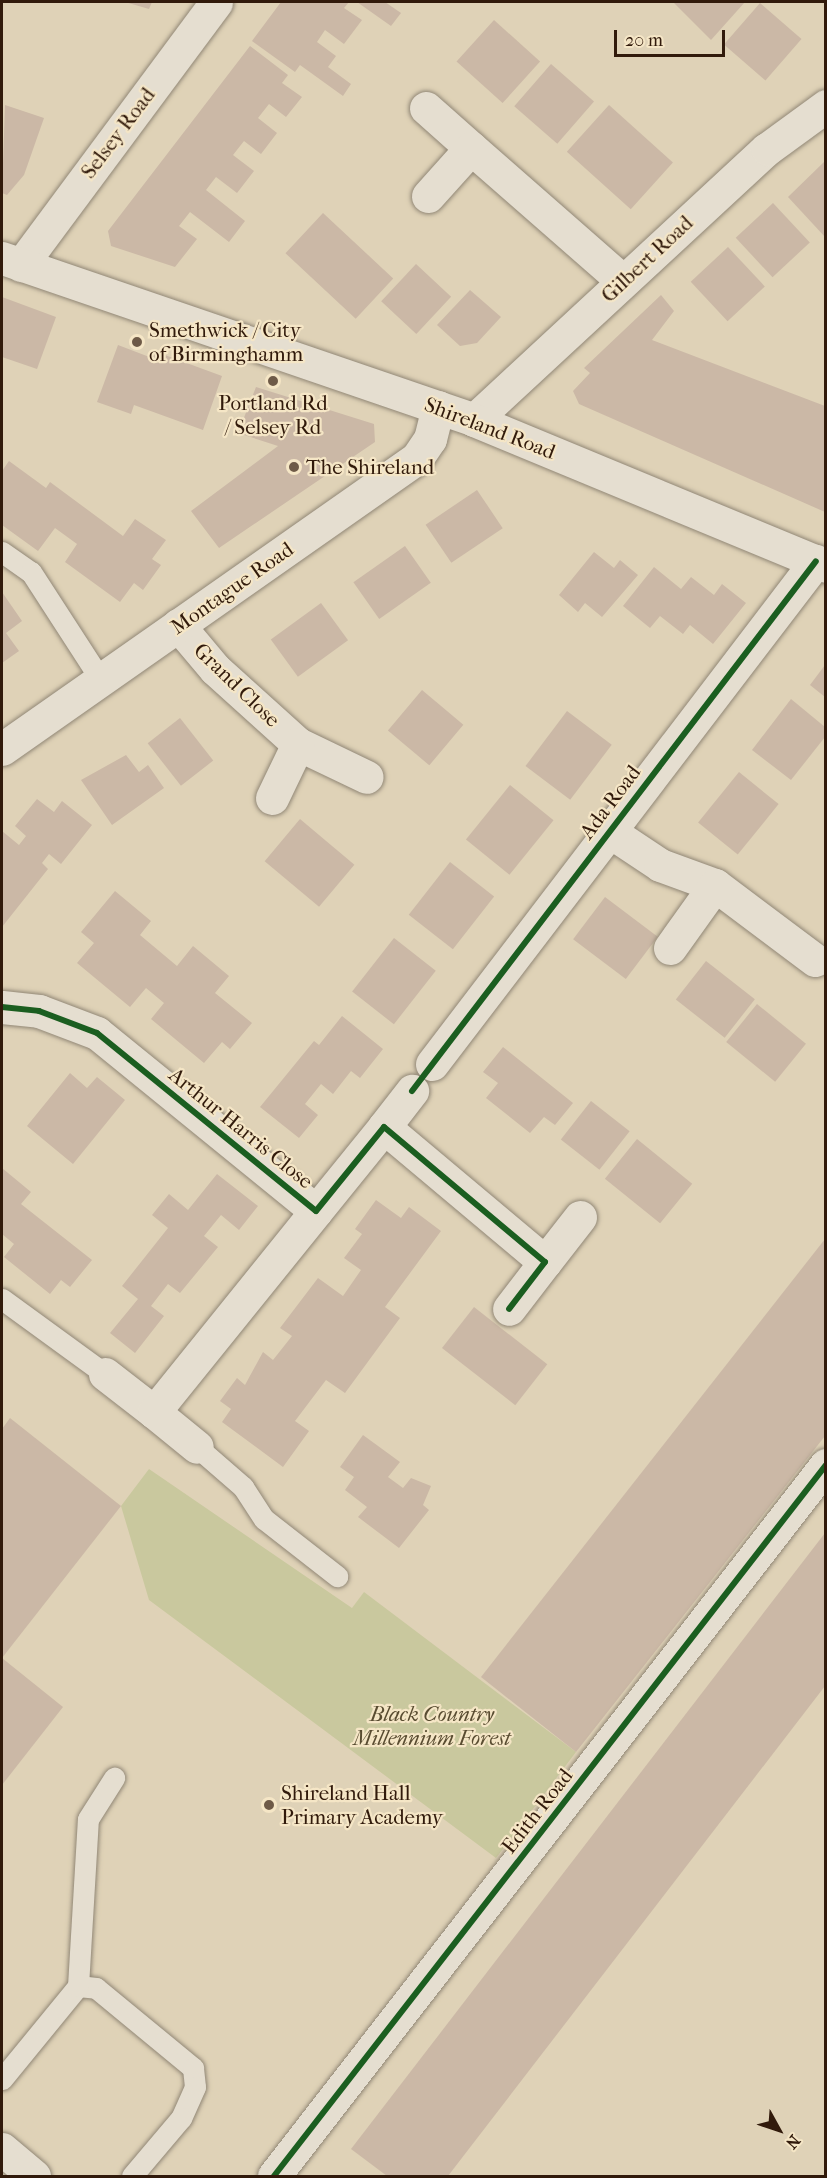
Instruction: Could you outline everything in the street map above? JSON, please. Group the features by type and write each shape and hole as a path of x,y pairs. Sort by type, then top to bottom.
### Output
{"street":[{"name":"Selsey Road","path":"11,261 216,2"},
{"name":"Gilbert Road","path":"474,420 767,149 825,106"},
{"path":"426,108 623,281"},
{"path":"428,196 471,148"},
{"name":"Shireland Road","path":"11,261 150,305 474,420 821,564"},
{"name":"Montague Road","path":"2,749 417,458 430,439 438,407"},
{"name":"Ada Road","path":"432,1064 609,831 821,564"},
{"name":"Grand Close","path":"178,625 215,669 298,744 367,777"},
{"name":"Grand Close","path":"272,798 298,744"},
{"path":"609,831 660,865 715,885 815,960"},
{"path":"670,948 715,885"},
{"name":"Arthur Harris Close","path":"2,1007 39,1011 97,1033 316,1210"},
{"name":"Arthur Harris Close","path":"154,1412 412,1091"},
{"path":"384,1126 545,1262"},
{"path":"509,1309 580,1217"},
{"path":"105,1374 197,1447"},
{"name":"Edith Road","path":"274,2176 825,1465"},
{"path":"2,2150 34,2176"}],"lane":[{"path":"2,552 32,572 101,680"},
{"path":"2,1299 105,1374"},
{"path":"197,1447 243,1487 264,1519 337,1576"},
{"path":"2,2079 78,1986 88,1820 114,1778"},
{"path":"78,1986 96,1988 193,2068 195,2087 181,2118 132,2176"}],"green space":[{"name":"Black Country Millennium Forest","path":"149,1469 352,1608 364,1592 576,1752 496,1858 149,1600 121,1506"}],"building":[{"path":"125,2 152,2 149,9"},
{"path":"281,2 349,2 344,8 362,20 344,44 325,30 317,42 336,56 328,67 351,84 343,96 300,65 295,72 252,41"},
{"path":"357,2 385,2 401,13 391,26"},
{"path":"673,2 745,2 711,40"},
{"path":"760,3 802,39 765,81 724,45"},
{"path":"494,20 540,61 503,103 457,62"},
{"path":"250,46 288,75 282,83 302,97 286,117 269,104 258,118 277,133 261,154 244,141 233,155 254,171 237,193 216,177 206,190 245,221 229,242 190,212 179,226 197,239 175,267 111,246 108,231"},
{"path":"551,64 594,101 557,144 514,106"},
{"path":"5,105 44,118 24,175 7,195 2,193"},
{"path":"609,105 673,163 631,209 567,152"},
{"path":"825,161 825,237 788,197"},
{"path":"773,203 810,242 773,277 736,238"},
{"path":"323,213 393,278 356,319 285,253"},
{"path":"728,247 765,286 728,321 691,282"},
{"path":"416,264 451,297 416,334 381,301"},
{"path":"470,290 501,317 477,343 460,346 437,325"},
{"path":"661,295 674,311 652,340 825,406 825,512 579,404 573,391 590,373 584,368"},
{"path":"2,297 56,317 37,369 2,357"},
{"path":"118,345 152,358 154,351 222,376 203,430 134,405 131,414 97,402"},
{"name":"The Shireland","path":"256,387 374,424 375,442 219,548 191,511 278,446 238,433"},
{"path":"9,461 46,488 50,482 123,536 135,519 166,540 152,559 161,565 143,590 134,583 120,602 65,562 77,544 55,528 38,551 2,525 2,471"},
{"path":"477,490 503,528 451,563 426,525"},
{"path":"405,546 431,583 379,619 353,582"},
{"path":"594,552 614,568 620,560 638,575 602,617 585,603 578,612 559,595"},
{"path":"654,567 681,589 691,577 714,595 722,584 746,603 713,644 690,625 683,634 660,616 650,628 623,606"},
{"path":"2,592 22,621 6,633 19,651 2,663"},
{"path":"321,603 348,640 298,677 271,639"},
{"path":"825,665 825,697 810,685"},
{"path":"422,690 463,725 429,765 388,731"},
{"path":"791,699 825,727 825,737 791,780 752,750"},
{"path":"567,711 612,745 570,800 525,766"},
{"path":"180,718 213,761 181,786 148,743"},
{"path":"126,755 139,772 148,765 164,788 112,825 81,780"},
{"path":"739,772 779,804 738,855 698,823"},
{"path":"510,785 554,820 509,875 466,839"},
{"path":"37,799 54,812 62,801 92,825 61,864 49,854 42,863 48,869 2,927 2,831 19,845 26,836 15,826"},
{"path":"300,819 354,865 319,907 265,861"},
{"path":"450,862 494,896 453,949 409,915"},
{"path":"115,891 151,921 140,935 177,966 193,946 229,976 215,993 252,1023 230,1049 222,1042 204,1063 151,1019 164,1003 146,988 130,1007 77,963 94,943 81,932"},
{"path":"605,897 658,937 626,979 573,939"},
{"path":"394,938 436,971 394,1024 352,992"},
{"path":"706,961 755,999 725,1038 676,1000"},
{"path":"757,1004 806,1044 775,1082 726,1042"},
{"path":"342,1016 383,1049 360,1078 351,1071 333,1094 321,1084 305,1104 318,1115 299,1138 260,1107 314,1041 319,1045"},
{"path":"503,1047 573,1103 555,1125 544,1117 530,1133 486,1098 498,1083 483,1072"},
{"path":"70,1073 87,1088 97,1077 125,1100 73,1164 27,1126"},
{"path":"591,1101 630,1131 599,1170 561,1140"},
{"path":"637,1139 692,1184 660,1223 605,1179"},
{"path":"2,1168 31,1192 21,1204 92,1260 70,1287 61,1280 50,1294 4,1257 14,1244 2,1234"},
{"path":"217,1174 258,1206 239,1230 221,1215 204,1236 218,1247 180,1293 168,1284 151,1306 164,1316 135,1353 110,1333 138,1299 122,1286 168,1228 152,1215 169,1194 188,1210"},
{"path":"376,1200 401,1218 409,1207 441,1231 385,1307 400,1318 345,1393 326,1380 295,1421 309,1431 283,1467 222,1422 231,1409 220,1401 237,1378 245,1385 263,1352 273,1360 292,1336 280,1328 318,1278 343,1296 361,1270 344,1258 362,1234 355,1229"},
{"path":"825,1239 825,1436 576,1752 481,1677"},
{"path":"474,1307 547,1364 515,1405 442,1348"},
{"path":"10,1418 121,1506 2,1658 2,1429"},
{"path":"363,1435 400,1462 388,1477 403,1488 411,1478 431,1486 423,1505 429,1510 399,1548 358,1517 367,1507 345,1490 354,1477 340,1467"},
{"path":"825,1533 825,1686 448,2176 387,2176 351,2149"},
{"path":"2,1658 63,1707 2,1785"}],"cycle path":[{"path":"412,1091 816,561"},
{"path":"2,1007 39,1011 97,1033 316,1211 384,1127 545,1262 509,1309"},
{"path":"274,2176 826,1465"}],"place":[{"name":"Smethwick / City of Birminghamm","path":"137,342"},
{"name":"Portland Rd / Selsey Rd","path":"273,381"},
{"name":"The Shireland","path":"294,467"},
{"name":"Shireland Hall Primary Academy","path":"269,1805"}]}
